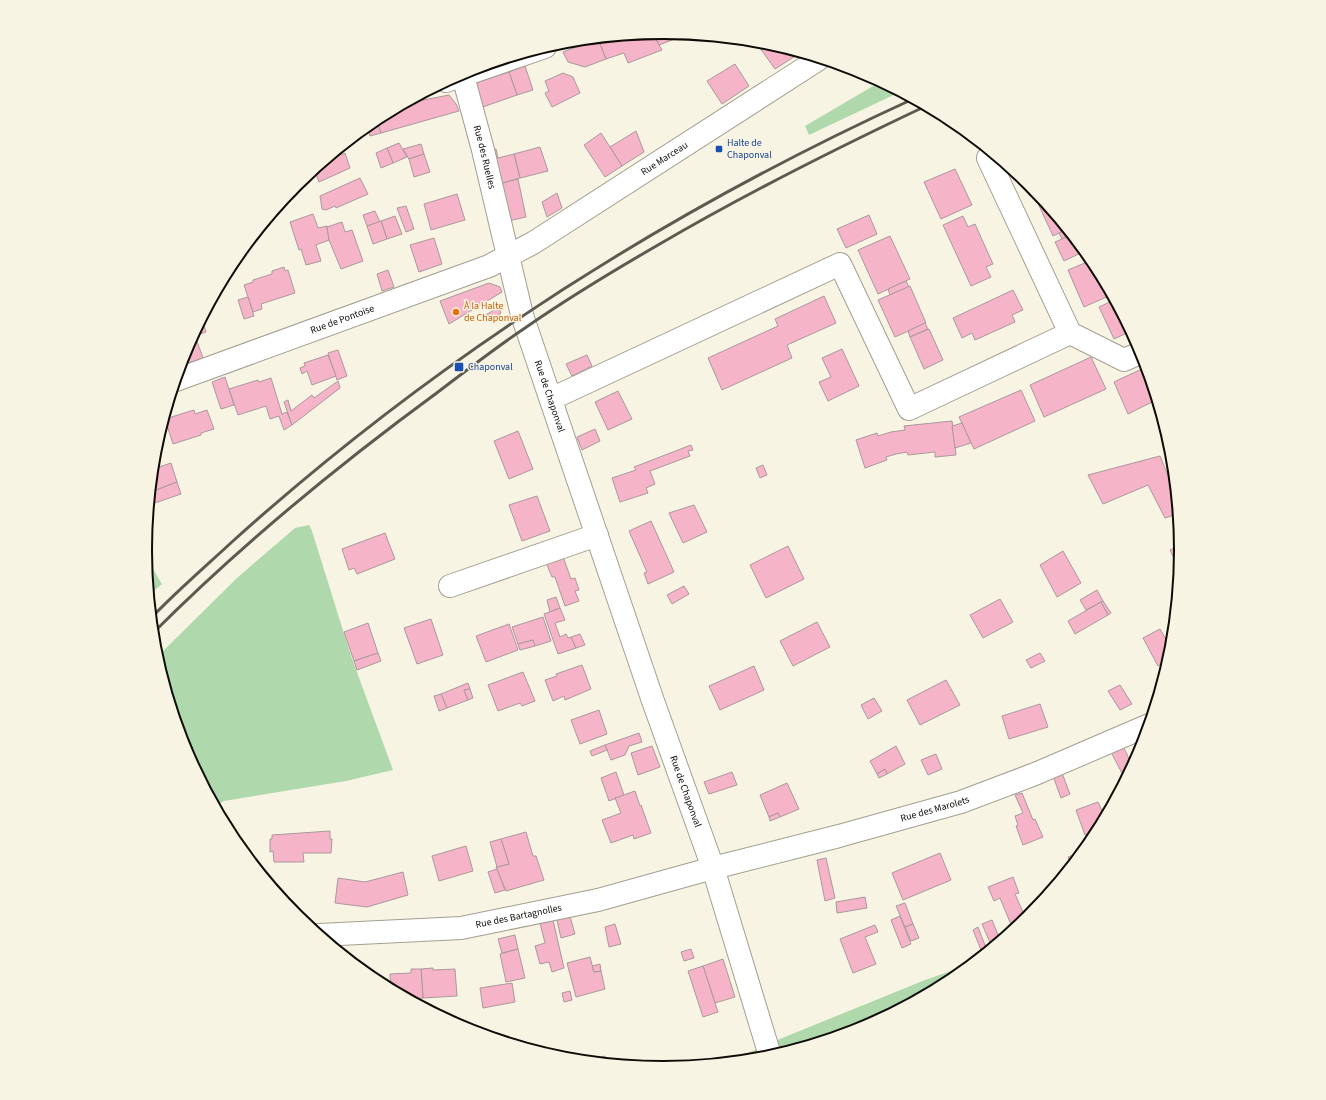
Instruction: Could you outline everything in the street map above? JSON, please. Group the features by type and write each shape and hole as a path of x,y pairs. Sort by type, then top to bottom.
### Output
{"street":[{"name":"Rue Marceau","path":"508,256 533,243 813,62"},
{"name":"Rue des Ruelles","path":"456,83 483,150 508,256"},
{"path":"988,158 1070,333 1124,360 1135,355"},
{"name":"Rue de Pontoise","path":"182,378 489,266 508,256"},
{"name":"Rue de Chaponval","path":"508,256 522,315 653,701 713,868 768,1049"},
{"path":"551,399 840,264 909,410 1070,333"},
{"path":"450,586 597,535"},
{"name":"Rue des Marolets","path":"713,868 839,836 961,802 1035,774 1142,728"},
{"name":"Rue des Bartagnolles","path":"327,935 461,928 598,900 713,868"}],"green space":[{"path":"874,85 894,95 809,135 805,126"},
{"path":"309,525 312,531 351,656 393,770 346,781 224,801 219,804 191,746 179,714 169,682 162,652 237,578 295,528"},
{"path":"153,568 162,584 154,591"},
{"path":"954,970 918,993 859,1022 795,1044 746,1054 770,1043 925,980"}],"building":[{"path":"656,39 674,39 659,45"},
{"path":"656,39 662,50 628,63 624,53 606,59 599,43"},
{"path":"599,43 606,59 585,67 568,62 563,52 579,46"},
{"path":"760,49 795,56 775,69"},
{"path":"735,64 749,86 722,104 707,81"},
{"path":"525,66 533,90 517,95 509,72"},
{"path":"509,72 517,95 477,109 470,85"},
{"path":"563,73 573,77 580,93 552,107 545,93 549,91 545,81"},
{"path":"449,95 459,111 381,133 378,126 420,101"},
{"path":"378,126 381,133 370,136 369,132"},
{"path":"636,131 644,152 622,166 610,147"},
{"path":"601,133 622,166 605,177 584,145"},
{"path":"399,143 407,157 393,163 387,148"},
{"path":"421,144 424,154 409,159 403,149"},
{"path":"540,147 548,171 520,178 514,154"},
{"path":"387,148 393,163 381,168 376,153"},
{"path":"496,149 498,158 514,154 520,178 495,185 487,151"},
{"path":"345,153 350,168 319,182 316,175 339,156"},
{"path":"424,154 430,172 414,177 409,159"},
{"path":"955,169 972,205 941,219 924,182"},
{"path":"360,178 368,194 336,208 335,206 326,210 322,209 320,196"},
{"path":"518,179 526,217 504,222 495,185"},
{"path":"557,193 562,208 547,217 542,202"},
{"path":"457,194 465,220 431,230 424,204"},
{"path":"1038,204 1062,232 1053,236"},
{"path":"406,206 414,229 406,232 397,208"},
{"path":"375,211 380,222 367,226 363,215"},
{"path":"313,214 318,228 327,226 329,240 316,245 321,261 306,265 301,249 299,250 290,222"},
{"path":"869,215 877,234 846,248 837,229"},
{"path":"395,216 402,234 387,239 381,221"},
{"path":"963,216 968,227 975,224 993,264 986,267 991,277 971,286 943,225"},
{"path":"381,221 387,239 373,244 367,226"},
{"path":"342,222 345,232 352,230 363,261 341,269 329,240 327,227"},
{"path":"1062,232 1066,237 1062,239 1059,233"},
{"path":"890,236 910,279 878,294 858,250"},
{"path":"1066,237 1079,254 1064,261 1055,242"},
{"path":"434,238 442,264 419,272 410,245"},
{"path":"1086,263 1107,297 1084,307 1068,270"},
{"path":"284,267 285,271 288,270 295,293 261,304 262,309 253,312 244,285 253,282 253,280 272,274 272,271"},
{"path":"388,270 394,287 382,291 377,274"},
{"path":"906,281 909,287 890,295 888,289"},
{"name":"À la Halte de Chaponval","path":"489,283 500,287 502,292 449,324 440,301"},
{"path":"910,286 926,323 895,337 878,300"},
{"path":"1013,290 1023,310 1012,315 1015,322 975,340 972,333 962,338 953,318"},
{"path":"824,296 836,323 787,345 792,358 722,390 708,358 778,326 775,319"},
{"path":"248,297 254,316 244,319 238,300"},
{"path":"1110,302 1125,334 1114,339 1099,307"},
{"path":"498,307 501,313 490,321 486,315"},
{"path":"925,323 928,329 910,337 908,331"},
{"path":"204,326 206,332 200,334"},
{"path":"929,329 943,360 924,369 910,337"},
{"path":"197,341 203,358 187,363"},
{"path":"842,349 859,386 828,401 819,382 831,377 822,358"},
{"path":"338,350 347,376 337,380 328,353"},
{"path":"328,355 336,376 312,385 307,371 302,374 300,368 305,366 304,363"},
{"path":"587,355 592,366 572,376 566,364"},
{"path":"1091,357 1106,389 1044,417 1030,385"},
{"path":"1141,369 1152,402 1128,414 1114,382"},
{"path":"225,377 234,405 221,409 212,382"},
{"path":"271,378 282,414 287,412 292,425 284,430 279,416 270,419 266,406 238,415 229,389 258,380 259,382"},
{"path":"338,381 340,388 292,425 284,402 288,400 291,411 312,395 314,398"},
{"path":"1021,390 1035,421 974,449 959,417"},
{"path":"618,391 632,419 608,430 595,402"},
{"path":"194,410 195,414 207,410 214,429 173,444 167,426 169,418"},
{"path":"952,421 956,455 935,457 935,452 908,455 907,452 886,457 887,460 865,468 856,440 877,433 878,436 905,430 904,426"},
{"path":"962,423 971,443 955,448 952,426"},
{"path":"595,429 600,441 582,450 577,437"},
{"path":"518,431 533,469 509,479 494,441"},
{"path":"691,445 693,450 688,451 690,456 650,471 655,484 646,488 648,493 620,502 612,478 636,470 634,467"},
{"path":"1160,456 1169,478 1173,515 1165,518 1148,485 1103,504 1088,475"},
{"path":"171,463 177,482 155,490 156,483 159,467"},
{"path":"763,465 767,475 760,478 756,468"},
{"path":"177,482 181,494 154,503 155,490"},
{"path":"537,496 550,531 522,541 509,505"},
{"path":"694,505 707,532 683,543 669,513"},
{"path":"651,521 674,572 648,584 644,573 647,572 629,531"},
{"path":"385,533 395,559 357,574 354,568 349,570 342,549"},
{"path":"788,546 804,579 766,598 750,565"},
{"path":"1174,548 1174,558 1170,550"},
{"path":"561,551 571,579 575,578 579,590 575,591 579,601 565,606 555,577 552,577 544,558"},
{"path":"1063,551 1081,583 1057,597 1040,565"},
{"path":"684,586 689,594 672,604 667,595"},
{"path":"1097,590 1103,601 1086,610 1080,600"},
{"path":"556,597 560,608 550,612 547,600"},
{"path":"1000,599 1013,622 983,638 970,615"},
{"path":"1103,601 1111,613 1108,615 1101,602"},
{"path":"1101,602 1108,615 1075,634 1068,621"},
{"path":"560,608 565,620 555,623 560,637 566,634 568,638 571,637 576,648 558,654 544,614"},
{"path":"543,617 551,641 535,646 533,640 518,644 512,627"},
{"path":"431,619 443,655 417,664 404,628"},
{"path":"817,622 830,647 793,666 780,641"},
{"path":"368,623 378,653 354,661 344,632"},
{"path":"509,624 518,650 486,662 476,636"},
{"path":"1160,629 1166,639 1161,664 1158,666 1143,638"},
{"path":"580,634 585,645 576,648 571,637"},
{"path":"533,640 535,646 520,650 518,644"},
{"path":"378,653 381,661 357,670 354,661"},
{"path":"1040,653 1045,661 1031,668 1026,660"},
{"path":"582,665 591,689 565,700 564,696 553,701 545,680 557,676 556,674"},
{"path":"754,666 764,690 720,710 709,686"},
{"path":"523,672 535,701 522,706 520,703 498,711 488,685"},
{"path":"946,680 960,705 920,725 907,700"},
{"path":"468,683 470,689 464,690 468,700 447,708 441,694"},
{"path":"1120,685 1132,704 1120,710 1108,691"},
{"path":"470,689 473,698 468,700 464,690"},
{"path":"441,694 447,708 439,711 434,696"},
{"path":"874,698 882,711 868,719 861,705"},
{"path":"1040,704 1048,727 1009,739 1002,716"},
{"path":"599,710 607,734 580,744 571,720"},
{"path":"639,733 642,742 629,746 625,755 611,760 605,745"},
{"path":"605,745 607,750 592,756 590,751"},
{"path":"652,746 660,767 638,775 631,753"},
{"path":"896,746 905,764 887,774 885,769 877,774 870,761"},
{"path":"1123,746 1129,759 1122,774 1111,752"},
{"path":"936,754 942,769 928,775 921,760"},
{"path":"885,769 887,774 879,778 877,774"},
{"path":"616,772 624,795 609,801 601,778"},
{"path":"732,772 737,785 709,794 704,782"},
{"path":"1062,773 1070,794 1061,798 1053,776"},
{"path":"787,783 799,809 780,817 778,813 769,817 760,795"},
{"path":"635,791 651,833 634,839 633,835 611,843 602,820 621,813 615,798"},
{"path":"1022,793 1033,820 1035,819 1043,837 1023,845 1016,826 1018,825 1015,816 1023,813 1015,795"},
{"path":"1098,802 1102,812 1088,834 1085,835 1076,810"},
{"path":"778,813 780,817 770,821 769,817"},
{"path":"330,831 330,839 332,839 331,853 303,853 304,862 274,862 273,851 270,852 270,839 272,839 272,835"},
{"path":"526,832 533,856 536,856 544,880 506,891 496,867 509,864 501,839"},
{"path":"501,839 509,864 497,867 490,842"},
{"path":"466,846 473,871 439,881 432,856"},
{"path":"940,853 951,880 903,900 892,873"},
{"path":"826,858 835,898 825,901 817,860"},
{"path":"497,869 505,890 495,893 488,872"},
{"path":"403,872 408,895 367,907 335,903 338,878 365,882"},
{"path":"1013,877 1019,893 1015,894 1023,912 1011,924 1000,898 994,901 988,887"},
{"path":"865,897 867,908 837,913 836,902"},
{"path":"905,903 913,924 905,927 896,906"},
{"path":"569,913 575,934 561,938 556,916"},
{"path":"900,916 911,944 902,948 891,920"},
{"path":"553,920 564,968 552,972 549,962 540,964 535,946 545,943 540,923"},
{"path":"992,920 998,935 990,942 982,924"},
{"path":"615,924 621,944 609,947 605,927"},
{"path":"913,924 919,938 911,941 905,927"},
{"path":"875,925 878,932 865,937 876,964 853,973 840,939"},
{"path":"978,927 985,946 981,950 973,930"},
{"path":"515,935 518,949 502,953 498,939"},
{"path":"518,949 525,978 506,982 500,954"},
{"path":"691,949 694,958 684,961 681,952"},
{"path":"590,957 594,972 601,971 605,989 576,997 567,963"},
{"path":"723,959 735,997 715,1003 703,966"},
{"path":"600,964 601,971 594,972 592,966"},
{"path":"703,966 718,1012 703,1017 688,971"},
{"path":"433,968 433,970 455,969 457,996 423,998 421,969"},
{"path":"411,969 421,969 423,998 418,998 391,982 390,974 411,973"},
{"path":"512,983 515,1002 483,1008 480,988"},
{"path":"570,991 572,1000 564,1002 562,993"}],"railway":[{"path":"156,613 233,541 310,474 390,411 472,351 556,294 731,190 821,143 908,102"},
{"path":"158,628 186,600 255,538 363,448 481,359 541,317 574,295 691,226 824,155 921,109"}],"place":[{"name":"Halte de Chaponval","path":"719,149"},
{"name":"À la Halte de Chaponval","path":"456,312"},
{"name":"Chaponval","path":"459,367"}]}
